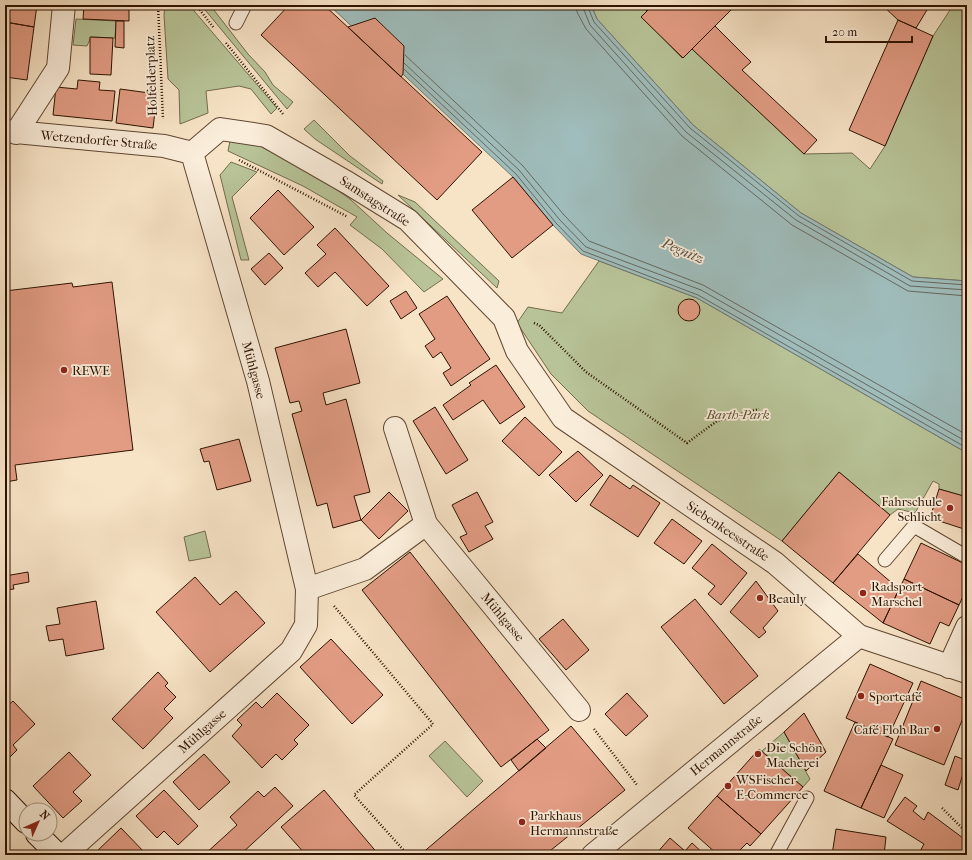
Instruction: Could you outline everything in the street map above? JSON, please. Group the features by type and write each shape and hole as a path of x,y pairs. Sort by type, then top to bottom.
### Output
{"street":[{"path":"10,132 58,68 64,5"},
{"name":"Samstagstraße","path":"198,148 220,129 266,136 348,183 408,220 504,318 517,351"},
{"name":"Wetzendorfer Straße","path":"10,132 198,148"},
{"name":"Mühlgasse","path":"64,855 291,651 306,625 312,587 198,148"},
{"name":"Siebenkeesstraße","path":"517,351 563,418 775,563 859,636 958,669"},
{"name":"Mühlgasse","path":"395,428 426,524 579,710"},
{"path":"312,587 365,569 426,524"},
{"path":"958,669 967,627"},
{"name":"Hermannstraße","path":"593,855 859,636"},
{"path":"5,800 18,814"},
{"path":"45,842 58,855"}],"lane":[{"path":"236,23 245,5"},
{"path":"885,560 914,526 967,557"},
{"path":"776,855 807,798"}],"path":[{"name":"Holfelderplatz","path":"158,5 164,146"},
{"path":"196,5 215,29"},
{"path":"225,41 288,120"},
{"path":"198,148 348,217"},
{"path":"531,322 539,325 586,372 687,443 717,421 759,409"},
{"path":"312,587 433,724 354,795 407,854"},
{"path":"579,710 652,806"},
{"path":"942,808 967,833"}],"green space":[{"path":"165,5 189,5 277,108 271,114 251,89 239,86 206,91 208,113 180,124 179,90 168,79 164,15"},
{"path":"201,5 210,5 248,54 265,72 273,85 293,102 287,109"},
{"path":"591,5 642,5 647,11 642,17 682,58 692,49 804,154 852,153 870,169 885,146 933,36 952,7 949,5 967,5 967,281 913,277 801,213 693,125 597,19"},
{"path":"76,19 116,21 115,38 91,37 87,46 73,45"},
{"path":"314,120 350,156 383,181 382,184 315,139 304,129"},
{"path":"230,141 258,145 307,169 350,199 387,233 443,279 424,292 382,249 350,225 357,217 303,186 228,151"},
{"path":"231,162 257,172 232,197 249,260 241,260 220,175"},
{"path":"398,195 415,202 499,281 497,288"},
{"name":"Barth-Park","path":"599,261 697,298 967,453 967,497 939,489 939,484 933,481 915,513 898,509 890,515 839,472 782,541 588,411 551,374 517,323 528,307 562,313"},
{"path":"205,531 211,557 189,561 184,537"},
{"path":"784,732 810,779 803,787 762,751"},
{"path":"445,741 483,781 467,797 429,756"}],"water":[{"name":"Pegnitz","path":"329,5 591,5 597,19 693,125 801,213 913,277 967,281 967,453 697,298 581,254 553,225 513,177"}],"building":[{"path":"5,5 37,5 34,27 5,22"},
{"path":"84,5 129,5 129,21 83,19"},
{"path":"289,5 324,5 482,152 437,200 261,35"},
{"path":"642,5 653,5 647,11"},
{"path":"653,5 736,5 683,58 641,17"},
{"path":"882,5 930,5 916,28 898,20"},
{"path":"375,18 404,46 403,74 401,77 348,27"},
{"path":"898,20 933,36 885,146 849,130"},
{"path":"116,21 124,21 124,48 115,47"},
{"path":"5,22 34,27 27,80 5,77"},
{"path":"715,26 751,62 742,70 817,140 804,154 692,49"},
{"path":"90,37 113,38 111,75 90,74"},
{"path":"78,80 100,82 99,90 115,91 112,121 53,115 56,87 77,89"},
{"path":"120,89 157,94 153,128 116,123"},
{"path":"513,177 553,225 512,258 472,210"},
{"path":"278,190 314,227 284,255 250,218"},
{"path":"335,228 389,286 367,306 335,272 318,287 305,273 326,254 317,245"},
{"path":"269,253 283,268 265,285 251,269"},
{"name":"REWE","path":"112,282 133,450 15,465 17,480 5,482 5,291 72,283 73,287"},
{"path":"406,291 417,308 401,319 390,301"},
{"path":"447,296 490,359 451,386 443,373 451,368 441,352 433,358 425,346 435,339 419,314"},
{"path":"689,299 693,300 699,306 699,314 693,320 689,321 685,320 679,314 678,310 679,306 685,300"},
{"path":"346,329 360,383 323,393 326,405 346,399 370,492 354,496 361,520 333,528 327,503 317,506 292,414 302,411 299,401 290,403 275,348"},
{"path":"496,365 525,407 500,424 483,400 453,420 443,405 471,385 469,383"},
{"path":"435,407 468,460 446,474 413,421"},
{"path":"525,417 562,452 539,476 502,441"},
{"path":"239,439 251,481 217,490 209,461 204,462 200,449"},
{"path":"578,451 603,475 576,502 549,475"},
{"path":"839,472 890,515 833,583 782,541"},
{"path":"610,475 630,489 633,485 660,503 638,537 590,505"},
{"name":"Fahrschule Schlicht","path":"939,489 967,497 967,530 930,518"},
{"path":"389,492 408,511 379,539 361,520"},
{"path":"477,492 493,522 485,526 493,539 469,552 460,537 467,534 452,505"},
{"path":"672,519 702,541 684,564 654,543"},
{"name":"Fahrschule Schlicht","path":"967,530 967,550 961,549"},
{"path":"921,543 967,565 967,588 959,605 904,579"},
{"path":"712,544 747,573 721,605 708,594 715,586 692,568"},
{"path":"410,552 549,730 501,767 362,590"},
{"path":"858,554 899,589 883,623 833,583"},
{"path":"28,572 29,582 13,585 14,589 5,590 5,576"},
{"path":"195,577 220,605 236,591 265,623 210,672 156,612"},
{"path":"904,579 959,605 949,626 940,622 930,644 883,623"},
{"path":"756,581 778,611 763,628 766,632 759,638 730,612"},
{"path":"695,599 758,676 724,704 661,627"},
{"path":"96,601 104,649 66,656 63,639 49,641 46,626 60,624 57,608"},
{"path":"563,619 589,650 566,670 539,639"},
{"path":"331,639 383,695 352,724 300,667"},
{"path":"870,664 913,683 888,737 846,718"},
{"path":"158,672 168,683 165,686 176,697 164,709 173,718 143,749 112,719"},
{"path":"921,681 967,700 967,708 944,765 895,745"},
{"path":"277,693 309,725 294,740 298,744 282,760 276,754 262,768 232,736 242,725 237,720 256,702 262,708"},
{"path":"627,693 648,716 626,736 605,714"},
{"path":"13,701 35,724 13,745 17,750 9,758 5,753 5,708"},
{"path":"804,713 826,752 806,771 784,732"},
{"path":"855,722 893,739 861,808 824,791"},
{"name":"Parkhaus Hermannstraße","path":"571,726 625,790 545,855 420,855"},
{"path":"537,739 546,748 519,771 511,760"},
{"path":"759,749 803,787 761,834 717,796"},
{"path":"69,752 91,775 73,792 82,801 63,818 58,813 58,802 48,802 33,786"},
{"path":"204,754 230,782 199,810 173,782"},
{"path":"955,756 967,761 958,790 945,785"},
{"path":"881,765 903,775 884,818 861,808"},
{"path":"275,787 293,806 240,855 204,855 237,825 230,817 258,791 264,797"},
{"path":"164,790 198,826 178,845 164,831 157,838 136,816"},
{"path":"324,790 379,855 306,855 281,827"},
{"path":"717,796 761,834 750,846 747,843 735,855 718,855 688,828"},
{"path":"905,797 917,806 913,811 924,820 928,812 967,841 967,855 940,855 936,852 934,854 936,855 918,855 924,844 887,821"},
{"path":"121,828 147,855 93,855"},
{"path":"836,829 886,837 884,855 832,855"},
{"path":"670,838 685,851 692,843 705,855 655,855"}],"place":[{"name":"REWE","path":"64,370"},
{"name":"Fahrschule Schlicht","path":"950,508"},
{"name":"Radsport Marschel","path":"863,593"},
{"name":"Beauly","path":"760,598"},
{"name":"Sportcafé","path":"861,696"},
{"name":"Café Floh Bar","path":"937,729"},
{"name":"Die Schön Macherei","path":"758,754"},
{"name":"WSFischer E-Commerce","path":"728,786"},
{"name":"Parkhaus Hermannstraße","path":"522,822"}]}
